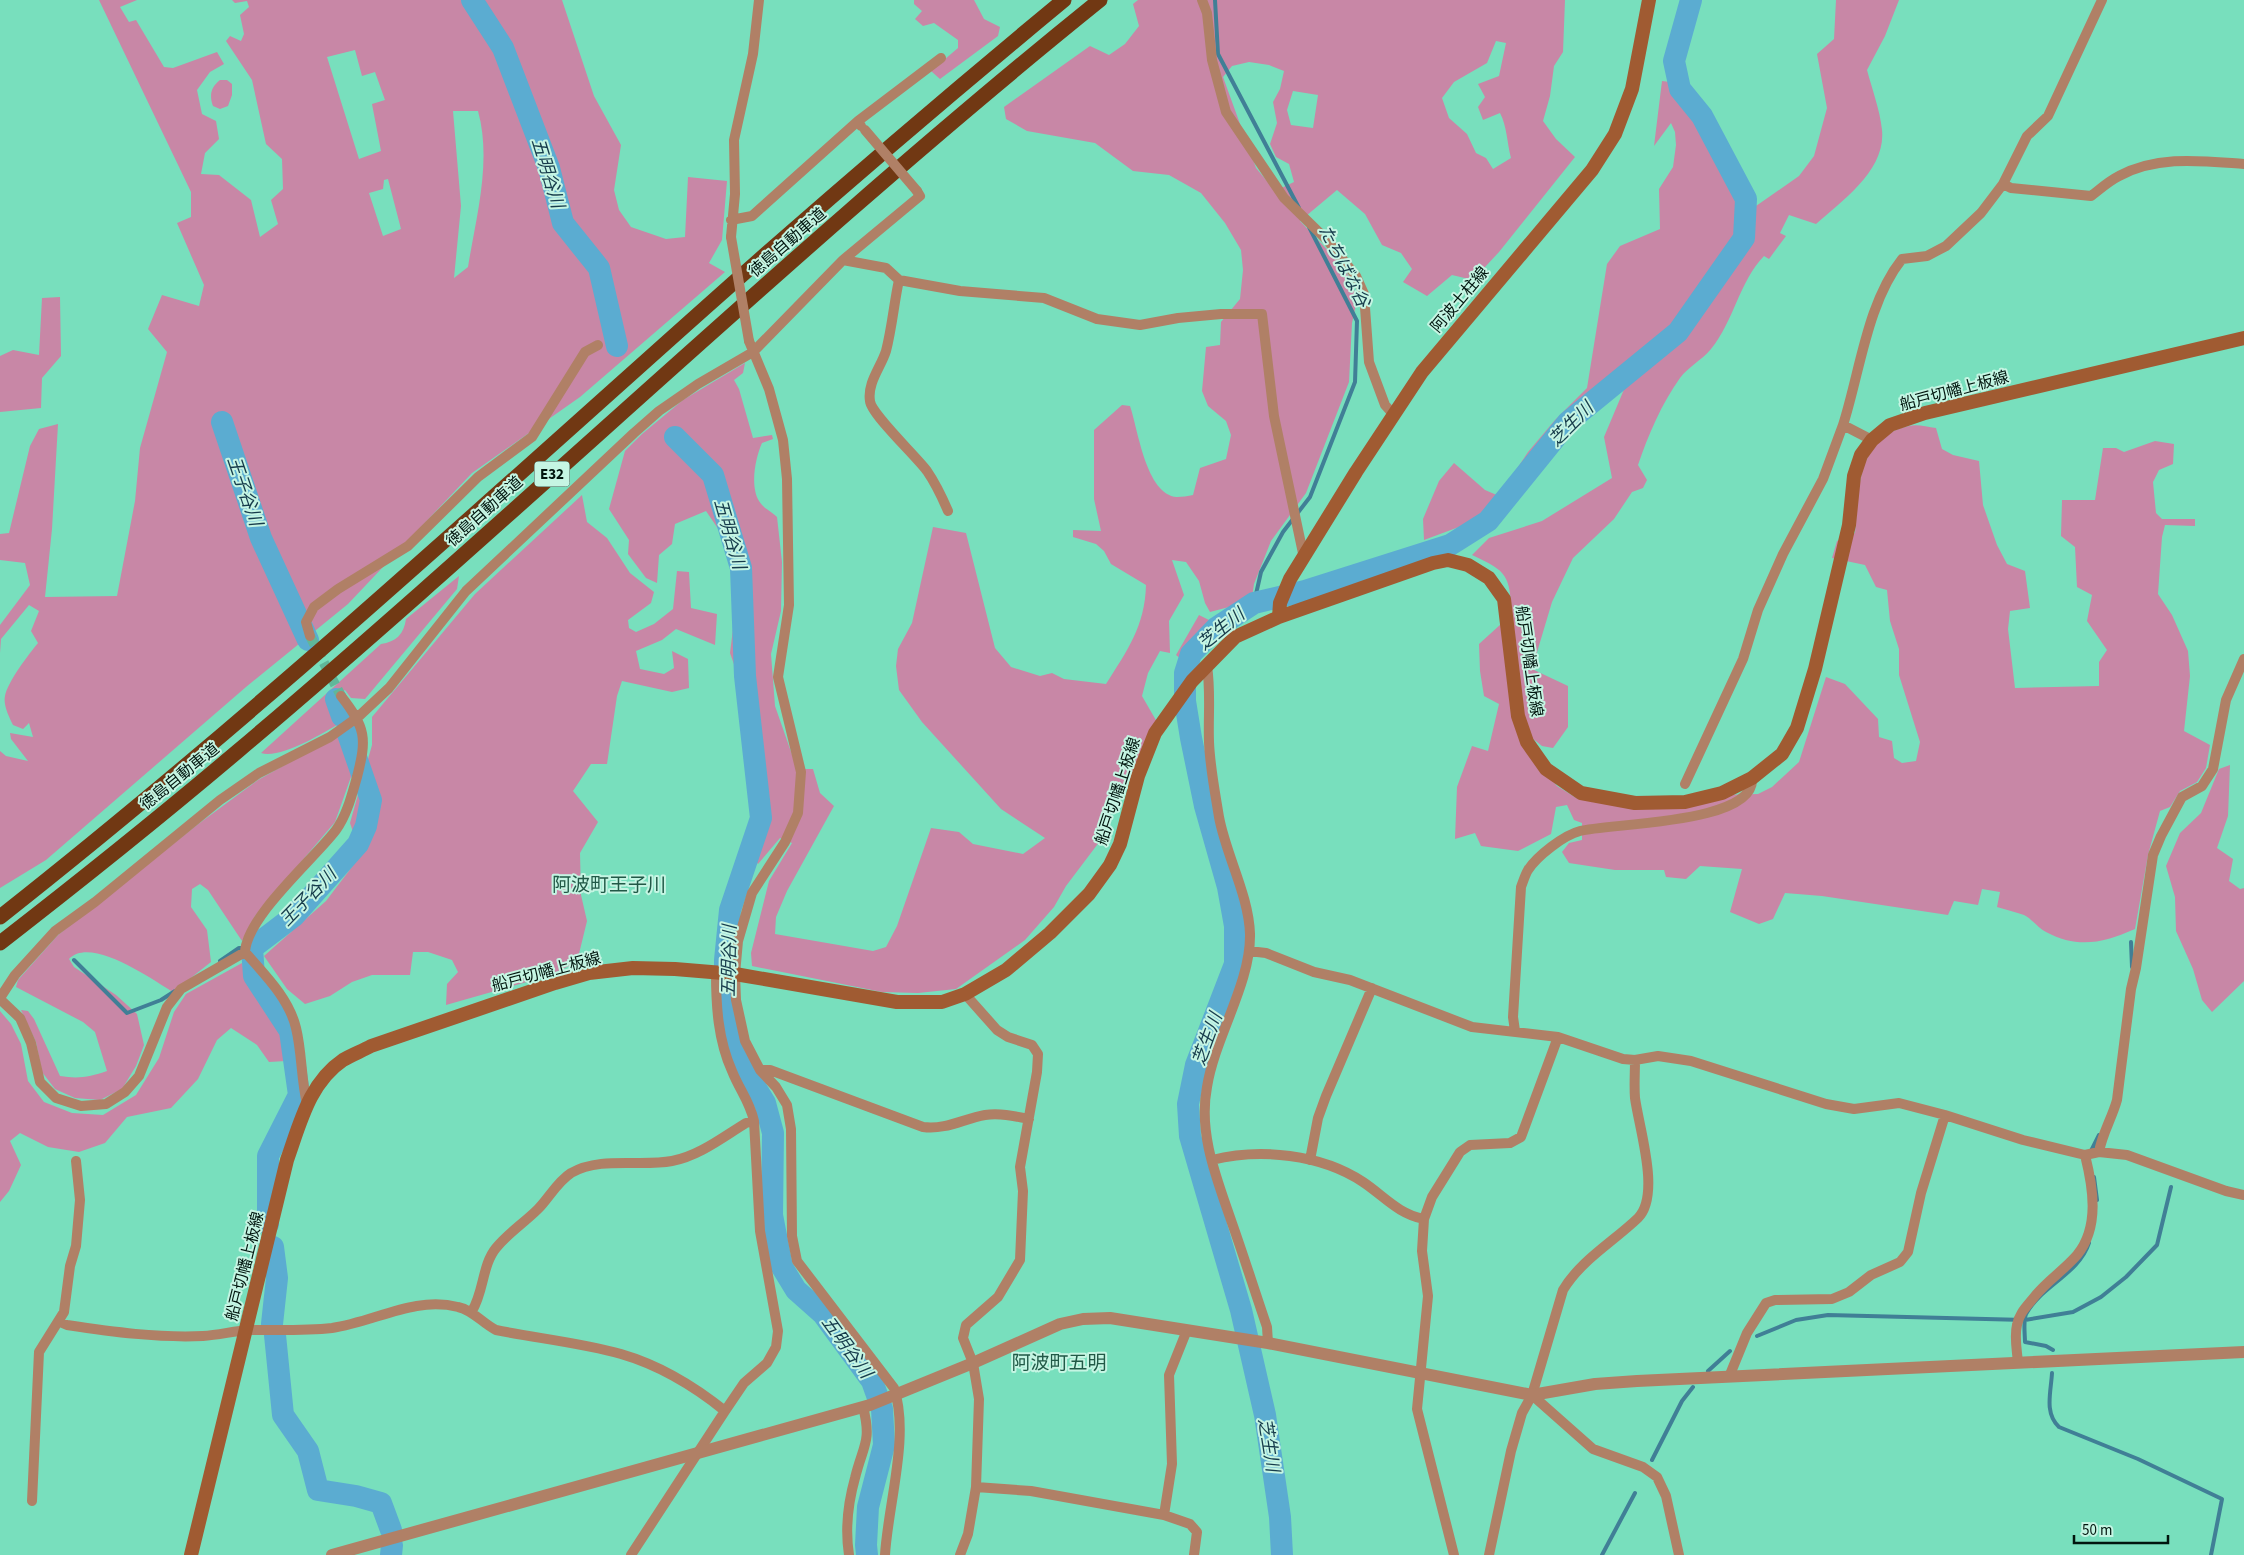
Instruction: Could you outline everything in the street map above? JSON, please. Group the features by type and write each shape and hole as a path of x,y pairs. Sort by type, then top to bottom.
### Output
{"highway":[{"name":"徳島自動車道","path":"0,917 227,732 395,587 707,306 1064,0"},
{"name":"徳島自動車道","path":"0,944 238,751 814,241 966,110 1100,0"}],"main road":[{"name":"阿波土柱線","path":"1280,610 1290,579 1392,414 1439,350 1592,170 1615,134 1632,89 1648,0"},
{"name":"船戸切幡上板線","path":"191,1555 287,1160 307,1104 324,1077 343,1060 370,1046 555,983 589,974 633,968 725,973 896,1002 942,1002 965,994 1006,970 1050,933 1089,894 1110,865 1120,844 1138,776 1155,733 1192,681 1235,637 1280,610 1448,560 1468,565 1489,578 1504,598 1518,716 1527,742 1546,769 1581,793 1635,803 1685,802 1722,793 1752,778 1782,754 1797,728 1815,669 1849,525 1854,476 1861,456 1872,440 1890,425 1925,413 2244,338"}],"street":[{"path":"631,1555 744,1383 767,1363 776,1347 778,1331 760,1231 754,1120 751,1107 726,1055 716,998 738,941 752,893 785,842 798,813 801,772 787,723 778,677 789,605 787,479 783,440 770,389 749,341 731,237 731,220 735,194 734,140 753,54 760,0"},
{"path":"1202,0 1207,13 1212,60 1226,112 1284,198 1328,241 1356,276 1364,294 1369,362 1385,405 1392,414"},
{"path":"1685,784 1743,659 1761,602 1798,521 1823,479 1844,425 1856,386 1870,322 1890,274 1902,260 1927,256 1946,246 1981,213 2003,184 2027,136 2048,116 2102,0"},
{"path":"731,220 752,216 858,121 940,58"},
{"path":"341,696 358,718 364,745 362,761 350,800 337,829 276,897 257,924 248,954 181,989 167,1006 139,1076 126,1092 106,1104 81,1106 56,1098 40,1082 31,1043 20,1018 0,999 15,976 55,931 95,902 220,800 259,773 330,737 358,718 389,688 466,591 634,433 659,411 698,384 753,352 843,260 920,196 858,121"},
{"path":"2003,184 2011,188 2091,196 2119,175 2149,164 2169,161 2244,164"},
{"path":"843,260 886,268 899,280 960,291 1044,298 1098,319 1140,325 1195,316 1262,314 1274,416 1304,558"},
{"path":"899,280 886,352 872,381 870,401 876,415 926,470 937,486 948,512"},
{"path":"310,636 306,622 314,607 338,588 408,546 478,477 532,437 585,352 598,345"},
{"path":"1844,425 1872,440"},
{"path":"2018,1363 2015,1335 2018,1320 2038,1292 2077,1255 2086,1237 2094,1204 2091,1154 2101,1142 2112,1118 2116,1100 2131,989 2136,968 2153,855 2182,797 2202,786 2212,770 2226,700 2244,659"},
{"path":"1207,666 1210,686 1209,742 1214,789 1250,933 1249,951 1235,1000 1212,1061 1206,1087 1204,1112 1206,1134 1212,1160 1267,1327 1264,1342"},
{"path":"1515,1031 1513,1016 1521,887 1529,869 1551,847 1579,831 1635,825 1714,812 1745,797 1753,785 1752,778"},
{"path":"1249,951 1266,953 1314,972 1350,980 1472,1027 1558,1037 1623,1058 1635,1060 1658,1056 1691,1061 1826,1104 1854,1109 1899,1103 1945,1115 2023,1140 2091,1154 2127,1156 2226,1192 2244,1194"},
{"path":"248,954 280,993 296,1027 302,1084 307,1104"},
{"path":"725,973 736,1000 745,1041 760,1070 776,1087 786,1105 791,1129 792,1236 797,1261 894,1388 892,1397 900,1419 886,1555"},
{"path":"1310,1160 1318,1118 1323,1104 1372,988"},
{"path":"960,1555 968,1534 976,1487 978,1399 973,1363 963,1338 966,1325 998,1297 1020,1260 1023,1191 1020,1167 1038,1072 1038,1054 1032,1045 1008,1037 997,1030 965,994"},
{"path":"1454,1555 1417,1408 1419,1372 1428,1296 1422,1251 1424,1219 1432,1197 1460,1152 1470,1145 1510,1143 1521,1137 1558,1037"},
{"path":"1489,1555 1511,1451 1522,1412 1532,1395 1563,1290 1572,1275 1640,1216 1648,1195 1649,1173 1635,1097 1635,1060"},
{"path":"760,1070 770,1070 923,1127 938,1129 984,1115 1003,1114 1029,1119"},
{"path":"1729,1376 1747,1333 1766,1303 1775,1300 1832,1299 1849,1292 1871,1275 1900,1262 1908,1252 1921,1193 1945,1115"},
{"path":"472,1311 480,1300 486,1269 494,1250 538,1209 555,1187 571,1174 588,1166 615,1163 644,1164 689,1157 754,1120"},
{"path":"1212,1160 1234,1154 1310,1160 1353,1175 1394,1206 1413,1217 1424,1219"},
{"path":"32,1501 39,1352 46,1338 60,1322 64,1312 70,1266 76,1246 80,1200 76,1161"},
{"path":"60,1322 67,1325 128,1334 204,1336 246,1330 332,1328 401,1308 435,1304 458,1306 472,1311 482,1323 496,1330 620,1353 654,1366 702,1392 725,1411"},
{"path":"332,1555 866,1406 973,1363 1060,1324 1083,1319 1110,1318 1264,1342 1532,1395 1595,1384 2244,1352"},
{"path":"1164,1515 1172,1464 1169,1375 1187,1330"},
{"path":"1532,1395 1593,1449 1643,1467 1657,1477 1666,1496 1679,1555"},
{"path":"849,1555 847,1539 848,1512 854,1478 868,1436 866,1406"},
{"path":"976,1487 1031,1491 1164,1515 1190,1524 1197,1532 1194,1555"}],"shaded area":[{"path":"99,0 137,0 120,7 129,22 136,20 164,67 173,68 217,52 224,64 210,72 197,90 202,114 216,121 219,139 205,153 201,174 219,175 251,200 260,237 278,224 271,200 283,189 282,159 266,144 252,80 226,41 230,36 241,41 244,34 240,15 249,7 247,1 235,3 232,0 562,0 594,96 621,145 614,190 619,210 631,227 666,239 685,237 688,177 727,181 722,240 709,263 725,272 580,397 472,473 348,604 246,687 46,860 0,888 0,751 6,756 28,761 11,739 10,733 33,737 29,723 23,729 13,725 8,715 5,696 14,676 38,643 31,631 39,611 29,605 1,639 0,653 0,625 30,585 25,563 0,560 0,534 9,533 30,446 39,429 58,424 52,529 45,597 117,596 135,501 140,448 167,352 148,329 162,295 199,306 204,285 177,223 191,217 191,192","holes":["355,50 362,76 375,72 385,100 372,104 381,151 359,159 327,57","453,111 478,111 483,149 481,189 468,267 454,278 461,206","388,179 401,229 383,236 369,193 383,189 384,180"]},
{"path":"914,0 974,0 984,19 1000,27 998,36 940,79 931,71 958,48 958,40 934,23 923,26 915,19 922,11 914,4"},
{"path":"1138,0 1565,0 1563,52 1554,66 1550,96 1543,121 1556,139 1575,157 1499,252 1473,280 1452,275 1427,296 1403,282 1412,269 1401,253 1382,245 1365,214 1337,190 1300,221 1336,259 1351,279 1357,300 1352,323 1349,382 1306,493 1271,541 1254,584 1250,611 1236,621 1191,667 1176,655 1199,615 1211,621 1223,615 1229,607 1210,612 1205,603 1199,581 1186,562 1172,560 1184,595 1169,621 1170,653 1160,651 1148,673 1142,696 1157,722 1128,783 1120,785 1103,837 1066,886 1054,907 1025,940 956,989 918,993 882,992 752,966 751,953 769,881 792,843 780,838 758,864 747,851 753,829 748,756 736,670 730,653 735,613 735,566 729,545 706,511 675,524 672,544 659,555 657,583 646,578 628,554 629,540 609,509 625,451 642,434 683,400 745,363 743,373 734,380 739,389 753,438 772,435 773,439 762,443 757,457 754,480 756,495 759,501 777,517 782,562 781,611 771,654 775,706 797,769 813,769 820,793 834,806 787,891 776,917 775,934 873,951 886,947 897,926 931,828 959,832 973,844 1023,854 1045,838 1001,809 922,722 899,690 896,666 898,649 912,623 933,527 966,533 995,648 1011,667 1040,676 1052,673 1064,679 1106,684 1134,638 1145,600 1146,585 1111,564 1104,551 1096,544 1073,537 1073,530 1101,531 1094,499 1094,430 1122,405 1130,406 1140,444 1151,473 1158,485 1166,493 1177,497 1193,495 1200,468 1226,459 1231,435 1226,421 1208,406 1202,391 1206,347 1220,345 1221,322 1240,299 1243,270 1241,250 1225,223 1201,193 1169,175 1133,171 1095,143 1027,131 1006,119 1004,107 1090,46 1109,55 1125,44 1139,26 1133,4","holes":["1496,41 1506,43 1499,76 1478,84 1485,97 1478,107 1483,120 1500,113 1506,129 1511,158 1493,169 1486,158 1476,153 1467,134 1449,118 1442,98 1454,82 1487,63","1249,62 1269,65 1284,71 1280,89 1273,102 1277,123 1270,144 1276,157 1289,164 1294,182 1275,191 1256,168 1223,77 1232,66","1293,91 1318,95 1313,128 1291,125 1287,110"]},
{"path":"1836,0 1899,0 1885,36 1867,70 1878,107 1882,130 1881,145 1877,158 1861,183 1816,224 1789,215 1780,233 1786,236 1769,259 1764,256 1755,266 1719,338 1711,349 1680,378 1661,409 1638,465 1647,480 1643,488 1632,492 1614,519 1573,558 1552,602 1532,669 1568,686 1568,727 1553,748 1542,746 1532,738 1534,760 1557,786 1578,799 1758,794 1772,787 1799,762 1826,677 1845,684 1878,719 1879,737 1892,741 1894,758 1902,763 1916,761 1920,742 1899,675 1899,649 1890,621 1887,590 1876,587 1865,565 1832,558 1837,541 1855,533 1860,483 1870,453 1879,441 1892,432 1912,425 1936,428 1942,449 1953,455 1979,461 1983,505 1997,545 2007,564 2025,571 2030,608 2010,611 2008,629 2015,688 2099,686 2099,662 2107,650 2087,621 2092,595 2077,587 2075,547 2061,536 2062,500 2095,500 2103,448 2116,448 2124,452 2155,441 2174,444 2173,464 2159,470 2153,482 2156,513 2162,519 2195,519 2195,526 2165,525 2162,537 2158,594 2172,615 2188,651 2190,676 2184,731 2210,745 2206,768 2197,782 2180,791 2170,807 2160,811 2148,855 2135,929 2112,938 2101,941 2080,942 2058,937 2043,930 2024,915 1997,907 2000,892 1982,889 1978,905 1954,901 1948,915 1822,896 1785,893 1773,919 1759,924 1730,912 1742,869 1700,866 1686,879 1666,877 1664,870 1615,870 1569,863 1562,852 1569,843 1582,840 1582,823 1574,820 1567,805 1556,807 1551,834 1518,851 1481,846 1475,833 1455,839 1457,787 1472,746 1488,751 1499,704 1484,696 1480,671 1479,644 1512,614 1510,590 1504,576 1493,566 1472,555 1489,538 1542,521 1612,478 1604,437 1636,361 1559,425 1495,506 1483,518 1424,540 1423,519 1439,481 1454,463 1485,490 1499,496 1528,452 1555,420 1587,388 1607,264 1620,246 1660,229 1659,189 1673,167 1676,145 1675,132 1671,123 1654,146 1662,81 1670,82 1677,96 1696,116 1739,200 1756,206 1799,176 1814,156 1827,108 1817,54 1834,39"},
{"path":"220,80 227,80 232,84 232,95 228,106 220,109 213,106 211,95 213,88"},
{"path":"60,297 61,356 42,378 41,408 0,412 0,356 13,350 39,355 42,298"},
{"path":"582,495 587,522 607,538 630,573 654,592 651,603 628,620 629,628 636,632 654,624 673,609 677,571 689,572 691,608 717,614 715,645 676,629 662,640 636,651 640,669 664,674 674,668 672,651 688,659 689,688 672,692 622,681 617,696 607,764 591,764 573,791 598,822 580,853 581,895 587,921 577,962 548,976 446,1005 447,984 458,972 452,960 428,952 413,952 410,975 372,975 352,982 330,996 305,1004 287,989 264,956 326,901 361,855 350,823 372,745 372,717 475,594"},
{"path":"459,576 457,589 365,699 351,698 345,690 330,702 340,723 290,749 269,754 261,753 381,644 395,639 401,633 406,619"},
{"path":"342,733 352,761 352,774 335,822 255,916 242,941 208,890 200,884 192,889 191,907 207,930 211,962 173,992 136,970 106,956 79,953 69,959 74,967 116,995 137,1014 144,1045 136,1066 122,1089 100,1100 75,1098 55,1089 42,1072 36,1042 21,1010 28,1011 34,1019 60,1076 84,1077 107,1071 95,1032 83,1022 16,987 18,980 58,935 197,825 258,780"},
{"path":"2230,765 2228,816 2217,848 2233,859 2229,881 2240,889 2244,888 2244,981 2212,1012 2202,1000 2193,969 2176,931 2175,897 2166,866 2180,833 2201,813 2219,769"},
{"path":"242,963 244,973 281,1036 286,1061 269,1062 257,1045 231,1028 217,1040 198,1079 171,1108 127,1117 105,1143 79,1152 48,1147 20,1133 10,1141 21,1165 9,1191 0,1202 0,1011 11,1024 21,1044 28,1081 44,1102 72,1113 103,1115 136,1095 159,1058 174,1012 186,994"}],"waterway":[{"name":"五明谷川","path":"472,0 503,48 549,168 563,223 599,268 617,346"},
{"name":"たちばな谷","path":"1215,0 1218,54 1299,208"},
{"name":"芝生川","path":"1282,1555 1280,1517 1265,1415 1241,1310 1190,1136 1188,1104 1196,1065 1235,964 1235,926 1228,887 1205,806 1191,738 1185,701 1185,673 1191,654 1216,628 1254,603 1305,591 1450,545 1488,521 1568,422 1678,332 1744,238 1746,199 1702,116 1680,89 1674,61 1691,0"},
{"name":"たちばな谷","path":"1254,603 1261,572 1283,532 1310,497 1355,382 1357,321 1309,227"},
{"name":"王子谷川","path":"222,422 261,538 308,640"},
{"name":"五明谷川","path":"675,437 713,475 741,568 745,676 761,818 730,910 725,960 725,991 733,1036 746,1072 765,1103 773,1133 772,1215 782,1267 796,1290 823,1314 872,1381 882,1409 884,1445 868,1507 867,1555"},
{"name":"王子谷川","path":"336,699 342,716"},
{"name":"王子谷川","path":"268,1224 268,1156 299,1095 290,1031 254,976 252,948 294,916 358,844 366,826 371,800 348,734"},
{"path":"2131,942 2132,967"},
{"path":"220,961 239,948 252,948"},
{"path":"74,960 127,1013 161,1000 175,991"},
{"path":"2090,1153 2099,1135"},
{"path":"2094,1177 2097,1200"},
{"path":"1757,1336 1796,1320 1828,1315 2025,1320 2073,1312 2101,1297 2126,1277 2157,1245 2171,1187"},
{"path":"2053,1350 2046,1346 2025,1342 2024,1324 2026,1314 2041,1295 2077,1263 2089,1243"},
{"name":"王子谷川","path":"272,1324 277,1278 273,1247"},
{"name":"王子谷川","path":"275,1335 283,1415 308,1451 318,1490 356,1496 381,1503 391,1530"},
{"path":"1708,1371 1730,1351"},
{"path":"2052,1373 2050,1409 2051,1415 2059,1427 2138,1459 2222,1499 2211,1555"},
{"path":"1652,1460 1682,1401 1693,1387"},
{"path":"1602,1555 1635,1493"},
{"name":"王子谷川","path":"391,1555 392,1545"}],"tunnel":[{"path":"310,636 341,696"}],"district":[{"name":"阿波町王子川","path":"609,884"},
{"name":"阿波町五明","path":"1059,1362"}]}
